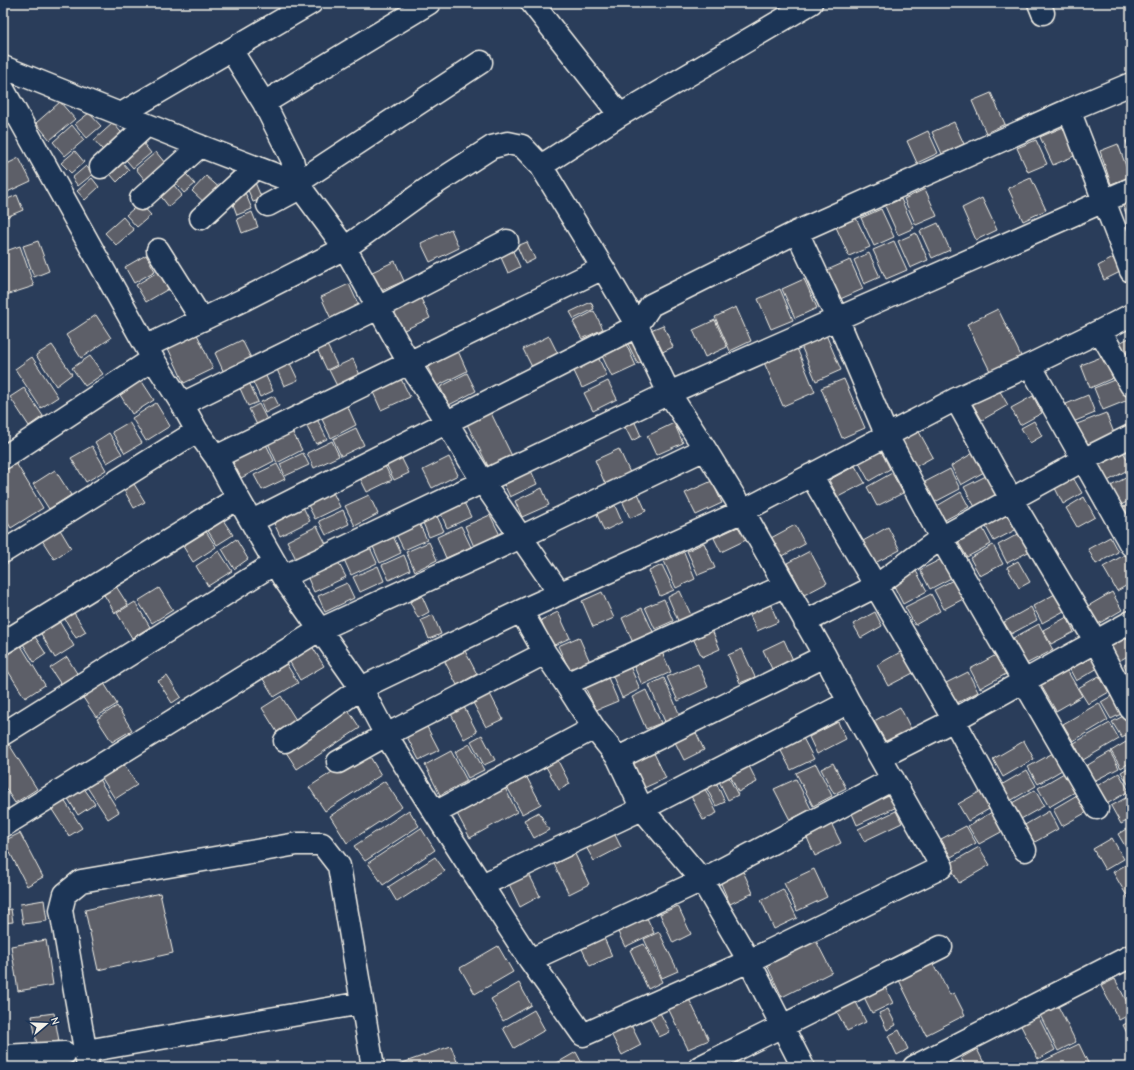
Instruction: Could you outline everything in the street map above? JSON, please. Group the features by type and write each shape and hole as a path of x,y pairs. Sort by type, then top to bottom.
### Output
{"street":[{"path":"121,114 311,3"},
{"path":"264,103 429,3"},
{"path":"532,3 620,115"},
{"path":"541,166 620,115 811,3"},
{"path":"231,50 264,103 292,159 298,185 345,248 410,363 483,482 560,594"},
{"path":"268,205 481,62"},
{"path":"3,67 298,185"},
{"path":"252,521 637,326 651,304 797,232 1068,110 1131,84"},
{"path":"3,89 150,353 197,431 216,457 279,570 361,688 386,734 435,813 530,960 583,1035 749,961 942,867 743,511 669,394 637,326 541,166 522,146 508,143 492,147 427,189 345,248 202,320 150,353 3,458"},
{"path":"1068,110 1131,271"},
{"path":"101,167 147,125"},
{"path":"141,199 200,146"},
{"path":"201,218 256,167"},
{"path":"3,734 279,570 483,482 669,394 837,318 1131,189"},
{"path":"797,232 837,318 887,436 940,538 1097,808"},
{"path":"182,404 378,308 507,241"},
{"path":"158,250 202,320"},
{"path":"216,457 603,268"},
{"path":"285,741 361,688 521,611 743,511 956,399 1030,365 1131,315"},
{"path":"1100,331 1131,385"},
{"path":"1030,365 1131,545"},
{"path":"956,399 1011,499 1096,642 1131,709"},
{"path":"3,552 197,431"},
{"path":"805,622 876,586 940,538 1083,460 1131,436"},
{"path":"3,826 320,630 521,537 705,449"},
{"path":"811,476 954,720 1025,850"},
{"path":"3,643 238,498"},
{"path":"566,684 784,586"},
{"path":"521,611 544,653 594,728 618,758 642,809 702,880 749,961 804,1067"},
{"path":"881,757 954,720 1131,622"},
{"path":"338,762 386,734 544,653"},
{"path":"618,758 825,656"},
{"path":"482,885 642,809 849,702"},
{"path":"435,813 594,728"},
{"path":"530,960 702,880 893,779"},
{"path":"80,1057 61,910 65,894 81,881 297,844 322,844 339,866 373,1067"},
{"path":"700,1067 941,947"},
{"path":"914,1067 1131,956"},
{"path":"3,1056 80,1057 362,1004"}],"building":[{"path":"991,93 1005,124 986,133 972,101"},
{"path":"60,102 75,119 50,140 36,123"},
{"path":"89,113 101,126 87,138 75,124"},
{"path":"954,122 964,144 942,154 932,132"},
{"path":"113,123 128,140 109,157 94,140"},
{"path":"72,125 84,140 65,156 53,142"},
{"path":"1066,126 1079,154 1053,165 1040,137"},
{"path":"928,131 938,153 917,163 907,141"},
{"path":"139,138 151,153 133,168 121,154"},
{"path":"1036,140 1047,164 1028,172 1017,148"},
{"path":"1131,140 1131,156 1126,141"},
{"path":"1118,144 1130,177 1111,184 1100,151"},
{"path":"75,151 84,162 71,173 61,163"},
{"path":"156,152 169,168 149,185 136,169"},
{"path":"117,156 129,170 117,182 104,167"},
{"path":"19,158 31,181 3,194 3,166"},
{"path":"86,166 93,174 78,186 72,178"},
{"path":"180,167 195,184 184,193 170,176"},
{"path":"206,176 222,190 208,206 192,191"},
{"path":"92,178 99,187 85,200 77,191"},
{"path":"1031,178 1046,210 1023,221 1008,188"},
{"path":"169,179 182,195 169,207 156,190"},
{"path":"254,180 262,199 253,202 245,183"},
{"path":"925,189 937,216 916,225 904,199"},
{"path":"244,190 252,209 237,215 230,196"},
{"path":"17,195 23,210 4,218 3,201"},
{"path":"1131,197 1131,226 1121,201"},
{"path":"982,198 997,230 976,240 962,208"},
{"path":"901,199 914,228 898,235 885,206"},
{"path":"140,203 151,215 137,227 126,215"},
{"path":"881,209 894,237 874,246 861,218"},
{"path":"252,212 258,227 242,233 237,219"},
{"path":"123,217 134,230 116,245 105,233"},
{"path":"856,218 870,247 849,256 836,227"},
{"path":"938,223 950,250 932,258 920,231"},
{"path":"451,229 459,248 430,262 421,243"},
{"path":"916,233 928,260 910,268 898,241"},
{"path":"38,241 49,271 34,277 23,246"},
{"path":"894,241 907,270 886,279 873,250"},
{"path":"527,242 535,259 525,264 517,246"},
{"path":"20,246 34,286 3,296 3,252"},
{"path":"511,247 520,267 508,273 499,253"},
{"path":"869,253 880,277 864,284 854,260"},
{"path":"146,255 155,271 134,283 125,267"},
{"path":"1113,258 1120,272 1104,280 1098,266"},
{"path":"850,260 863,289 838,300 825,271"},
{"path":"395,261 404,281 379,292 370,273"},
{"path":"159,271 170,288 146,302 136,285"},
{"path":"804,279 817,308 795,318 782,289"},
{"path":"349,284 360,308 332,321 321,297"},
{"path":"780,289 793,320 771,329 758,299"},
{"path":"419,294 430,318 402,331 391,308"},
{"path":"591,302 594,309 574,319 570,312"},
{"path":"736,307 751,341 730,351 715,317"},
{"path":"998,309 1021,356 990,371 967,324"},
{"path":"594,311 603,329 582,339 573,322"},
{"path":"96,315 111,338 81,358 66,335"},
{"path":"715,320 727,347 705,357 693,330"},
{"path":"663,325 673,347 656,355 646,332"},
{"path":"824,330 841,370 816,381 799,341"},
{"path":"196,332 213,369 184,383 167,346"},
{"path":"549,336 559,356 533,369 523,349"},
{"path":"639,336 650,358 638,364 627,342"},
{"path":"1131,337 1131,366 1119,343"},
{"path":"242,340 253,362 225,375 215,353"},
{"path":"626,344 636,366 612,377 602,356"},
{"path":"52,345 72,374 56,386 36,355"},
{"path":"327,345 337,365 327,370 317,349"},
{"path":"796,346 815,392 783,406 763,360"},
{"path":"458,351 467,371 437,386 427,366"},
{"path":"90,356 103,374 85,386 72,368"},
{"path":"1104,356 1113,378 1090,388 1081,365"},
{"path":"32,357 58,397 41,408 15,369"},
{"path":"598,357 607,376 582,388 573,369"},
{"path":"353,359 360,375 337,386 329,370"},
{"path":"289,361 298,380 284,386 276,367"},
{"path":"467,373 476,391 449,405 440,387"},
{"path":"265,374 273,391 260,397 252,380"},
{"path":"1119,378 1128,400 1103,410 1094,388"},
{"path":"401,379 410,397 381,410 373,392"},
{"path":"844,379 865,428 842,438 821,388"},
{"path":"141,380 154,400 132,414 119,393"},
{"path":"248,380 258,402 248,406 238,384"},
{"path":"608,381 617,399 593,411 584,393"},
{"path":"24,388 43,416 29,426 10,397"},
{"path":"998,388 1008,405 982,420 972,403"},
{"path":"1088,395 1095,413 1073,422 1066,404"},
{"path":"274,396 279,406 265,413 261,402"},
{"path":"1033,396 1042,413 1020,425 1011,408"},
{"path":"156,403 170,426 146,441 132,418"},
{"path":"259,404 268,422 258,427 249,409"},
{"path":"347,405 356,425 331,438 321,417"},
{"path":"490,411 512,456 489,468 466,422"},
{"path":"1106,413 1116,438 1087,449 1077,424"},
{"path":"632,416 641,436 632,441 622,421"},
{"path":"317,419 327,439 316,444 306,425"},
{"path":"1034,421 1042,436 1030,443 1021,428"},
{"path":"129,422 142,443 125,453 112,432"},
{"path":"674,423 683,443 656,455 647,436"},
{"path":"356,428 364,445 341,456 333,439"},
{"path":"918,430 933,457 915,467 900,440"},
{"path":"292,431 302,450 277,463 268,443"},
{"path":"109,433 122,454 107,463 95,442"},
{"path":"332,441 339,456 314,468 307,453"},
{"path":"265,442 274,461 241,478 231,458"},
{"path":"92,446 106,470 86,482 71,458"},
{"path":"619,449 631,475 606,486 595,460"},
{"path":"880,449 890,469 869,481 858,461"},
{"path":"1122,450 1131,468 1106,482 1096,465"},
{"path":"303,453 309,465 285,476 280,464"},
{"path":"399,453 409,473 394,480 384,460"},
{"path":"973,453 984,472 961,485 951,466"},
{"path":"449,457 458,475 432,488 423,470"},
{"path":"383,462 392,480 367,492 358,474"},
{"path":"16,463 43,508 11,528 3,515 3,471"},
{"path":"277,464 285,479 262,490 254,475"},
{"path":"529,466 537,484 510,497 501,478"},
{"path":"855,466 865,483 838,497 829,480"},
{"path":"950,469 960,489 933,503 923,483"},
{"path":"55,470 71,495 49,509 33,484"},
{"path":"892,473 903,493 877,506 867,487"},
{"path":"1131,475 1131,500 1119,506 1109,487"},
{"path":"986,476 996,495 975,507 964,487"},
{"path":"1072,476 1082,493 1063,504 1054,486"},
{"path":"131,479 145,502 134,508 121,485"},
{"path":"712,481 722,503 696,515 685,493"},
{"path":"330,486 340,507 315,519 305,499"},
{"path":"542,488 549,505 522,517 515,501"},
{"path":"636,489 646,511 630,518 620,496"},
{"path":"961,492 969,507 945,520 937,506"},
{"path":"369,495 378,514 355,526 345,506"},
{"path":"1084,497 1095,517 1077,527 1066,508"},
{"path":"462,498 471,517 447,528 439,509"},
{"path":"612,499 622,522 604,531 594,507"},
{"path":"301,503 310,521 280,536 271,517"},
{"path":"1131,503 1131,521 1129,521 1122,508"},
{"path":"343,510 349,524 326,535 319,521"},
{"path":"435,512 444,531 429,537 421,518"},
{"path":"1008,513 1017,529 994,541 985,525"},
{"path":"219,514 233,535 217,545 203,523"},
{"path":"490,515 501,537 475,549 465,526"},
{"path":"418,521 427,540 404,550 395,532"},
{"path":"56,523 71,548 54,559 38,534"},
{"path":"202,525 216,547 193,562 179,540"},
{"path":"795,525 805,544 779,558 769,539"},
{"path":"317,526 326,544 296,559 287,541"},
{"path":"461,526 471,547 446,558 437,537"},
{"path":"740,526 746,540 721,552 714,538"},
{"path":"888,527 900,550 875,563 863,541"},
{"path":"982,527 991,544 967,557 957,540"},
{"path":"391,532 401,553 380,563 371,542"},
{"path":"1022,532 1032,550 1007,563 998,545"},
{"path":"1110,537 1118,552 1096,564 1088,549"},
{"path":"236,539 248,559 234,569 222,549"},
{"path":"429,542 437,560 415,571 406,552"},
{"path":"368,543 377,563 351,575 342,555"},
{"path":"704,543 715,568 698,575 687,551"},
{"path":"993,545 1003,564 980,576 970,558"},
{"path":"219,551 232,571 208,586 196,566"},
{"path":"810,551 827,583 804,595 787,563"},
{"path":"684,552 695,579 676,588 664,561"},
{"path":"1126,554 1131,563 1131,583 1117,591 1103,567"},
{"path":"404,555 410,570 389,580 382,565"},
{"path":"945,557 955,576 930,589 920,570"},
{"path":"337,560 346,577 314,592 306,574"},
{"path":"1018,561 1030,582 1019,588 1007,567"},
{"path":"662,565 674,590 660,596 649,571"},
{"path":"378,566 384,581 360,592 353,577"},
{"path":"916,571 927,591 903,604 893,584"},
{"path":"957,578 967,597 944,609 934,590"},
{"path":"112,580 128,605 115,613 100,588"},
{"path":"347,583 354,598 325,612 318,596"},
{"path":"159,588 173,610 152,623 138,601"},
{"path":"680,591 692,617 679,623 668,597"},
{"path":"602,592 614,618 593,627 582,601"},
{"path":"1112,592 1122,610 1098,624 1088,606"},
{"path":"931,594 940,611 915,625 905,607"},
{"path":"1055,594 1064,611 1042,623 1033,606"},
{"path":"422,596 429,612 418,618 410,602"},
{"path":"664,599 673,621 655,629 645,607"},
{"path":"769,601 778,622 757,631 748,611"},
{"path":"135,602 150,627 132,638 117,613"},
{"path":"1031,607 1037,620 1011,634 1004,622"},
{"path":"71,608 86,632 76,638 62,614"},
{"path":"642,608 655,636 634,645 622,618"},
{"path":"558,612 570,638 552,646 541,620"},
{"path":"875,612 882,626 861,638 853,624"},
{"path":"433,615 441,634 429,639 421,620"},
{"path":"1067,617 1074,632 1051,644 1043,630"},
{"path":"59,621 74,646 55,658 40,632"},
{"path":"1039,624 1053,650 1026,664 1013,638"},
{"path":"710,625 720,649 702,657 691,634"},
{"path":"32,632 46,654 34,662 20,639"},
{"path":"1131,632 1131,654 1119,661 1109,644"},
{"path":"579,637 590,662 570,671 558,646"},
{"path":"784,640 793,660 772,669 763,650"},
{"path":"18,641 45,685 25,698 3,663 3,650"},
{"path":"310,643 324,666 300,680 287,657"},
{"path":"742,649 755,677 740,683 728,655"},
{"path":"661,650 671,672 642,685 632,662"},
{"path":"904,650 915,672 888,686 877,665"},
{"path":"465,651 477,674 457,685 445,662"},
{"path":"1089,653 1098,668 1076,681 1068,666"},
{"path":"996,655 1006,674 980,688 970,669"},
{"path":"67,657 78,675 62,686 50,668"},
{"path":"284,660 298,683 274,697 260,674"},
{"path":"1131,661 1131,678 1124,665"},
{"path":"629,664 640,689 622,698 611,672"},
{"path":"698,664 708,687 678,701 667,677"},
{"path":"1064,665 1082,696 1056,711 1038,680"},
{"path":"968,672 978,692 955,704 944,684"},
{"path":"606,673 618,701 596,710 583,683"},
{"path":"167,676 181,697 172,703 158,681"},
{"path":"1099,676 1109,692 1088,704 1078,688"},
{"path":"664,678 681,718 666,724 649,685"},
{"path":"102,680 117,704 96,717 80,693"},
{"path":"488,690 503,719 486,727 471,699"},
{"path":"646,690 661,723 646,729 632,697"},
{"path":"1113,695 1123,713 1111,719 1101,702"},
{"path":"281,696 296,720 277,732 262,708"},
{"path":"462,703 477,732 464,739 449,710"},
{"path":"1099,703 1108,720 1073,741 1063,724"},
{"path":"117,706 132,730 112,742 97,719"},
{"path":"900,707 911,729 886,742 874,721"},
{"path":"347,708 360,728 297,769 284,749"},
{"path":"1125,715 1131,726 1131,733 1122,738 1112,722"},
{"path":"838,722 846,739 817,754 809,737"},
{"path":"425,723 439,750 419,760 405,733"},
{"path":"1110,723 1119,739 1083,760 1074,743"},
{"path":"695,730 704,750 684,760 674,740"},
{"path":"482,735 495,760 484,765 471,741"},
{"path":"802,736 814,759 791,770 779,747"},
{"path":"1131,739 1131,762 1121,768 1111,751"},
{"path":"7,741 37,789 15,803 3,786 3,743"},
{"path":"1024,741 1034,759 1003,777 993,759"},
{"path":"470,744 484,770 468,778 455,752"},
{"path":"652,749 666,778 644,788 631,759"},
{"path":"366,750 381,775 325,811 309,787"},
{"path":"451,751 467,781 440,795 425,765"},
{"path":"1110,752 1119,768 1094,781 1086,766"},
{"path":"1053,753 1062,770 1038,784 1028,767"},
{"path":"557,759 570,784 559,790 545,765"},
{"path":"122,761 137,785 115,799 100,775"},
{"path":"833,763 846,788 834,794 821,769"},
{"path":"748,764 757,782 738,792 729,773"},
{"path":"816,764 832,796 813,806 796,773"},
{"path":"1131,766 1131,789 1121,772"},
{"path":"1027,770 1036,786 1010,801 1001,785"},
{"path":"524,772 541,804 522,814 505,783"},
{"path":"1064,773 1075,792 1049,807 1038,788"},
{"path":"1119,773 1129,791 1105,805 1095,787"},
{"path":"727,774 738,795 728,800 718,779"},
{"path":"97,776 119,812 108,819 85,784"},
{"path":"796,779 811,809 790,820 774,789"},
{"path":"385,781 402,807 347,843 330,816"},
{"path":"716,782 725,802 716,806 706,787"},
{"path":"503,784 517,812 470,838 455,810"},
{"path":"83,787 95,804 78,815 67,797"},
{"path":"704,787 717,813 703,820 690,794"},
{"path":"891,790 899,806 857,825 850,809"},
{"path":"1035,790 1044,806 1021,819 1012,803"},
{"path":"981,791 991,808 968,821 958,804"},
{"path":"1077,795 1087,812 1062,826 1053,809"},
{"path":"1131,795 1131,819 1121,824 1111,806"},
{"path":"64,800 82,828 69,836 51,808"},
{"path":"409,810 419,826 365,861 354,846"},
{"path":"896,811 902,823 864,841 858,829"},
{"path":"1049,811 1058,829 1033,843 1023,826"},
{"path":"539,812 549,830 534,838 524,820"},
{"path":"992,812 1003,831 979,844 968,826"},
{"path":"830,821 841,843 815,856 805,833"},
{"path":"966,826 976,843 951,857 941,839"},
{"path":"1131,826 1131,850 1128,851 1118,834"},
{"path":"421,828 435,850 383,885 368,863"},
{"path":"20,833 43,877 27,886 4,841"},
{"path":"614,833 621,847 594,861 586,847"},
{"path":"1112,838 1124,859 1105,870 1093,849"},
{"path":"979,847 990,865 959,883 949,864"},
{"path":"575,854 589,884 569,894 554,864"},
{"path":"435,857 445,871 397,902 388,887"},
{"path":"1131,862 1131,903 1113,872"},
{"path":"741,867 753,893 730,904 718,877"},
{"path":"814,869 827,897 797,911 784,883"},
{"path":"529,874 540,896 520,907 509,884"},
{"path":"783,889 797,918 774,929 761,900"},
{"path":"160,893 173,953 98,970 85,910"},
{"path":"44,900 47,921 23,924 20,904"},
{"path":"678,906 691,934 673,943 660,914"},
{"path":"11,909 13,922 3,923 3,910"},
{"path":"647,918 654,933 625,947 618,932"},
{"path":"659,932 678,971 662,978 644,939"},
{"path":"813,935 832,972 782,997 764,959"},
{"path":"604,938 612,956 590,966 582,949"},
{"path":"46,940 53,985 18,991 11,946"},
{"path":"644,944 662,982 648,989 630,950"},
{"path":"498,946 513,972 475,994 460,968"},
{"path":"930,959 950,995 954,993 965,1015 926,1035 897,976"},
{"path":"1115,979 1131,1010 1131,1014 1119,1020 1101,986"},
{"path":"882,981 893,1003 872,1013 861,991"},
{"path":"519,983 531,1005 503,1021 491,999"},
{"path":"688,997 709,1040 688,1049 668,1008"},
{"path":"854,998 866,1022 847,1031 835,1008"},
{"path":"1058,1006 1076,1042 1058,1051 1040,1015"},
{"path":"888,1009 896,1025 887,1030 879,1013"},
{"path":"534,1010 545,1030 514,1048 503,1028"},
{"path":"659,1011 670,1032 659,1037 649,1016"},
{"path":"54,1013 59,1041 37,1045 32,1016"},
{"path":"1038,1016 1055,1050 1038,1059 1020,1024"},
{"path":"1131,1021 1131,1041 1123,1025"},
{"path":"631,1025 641,1045 622,1055 611,1034"},
{"path":"899,1030 908,1049 897,1055 888,1036"},
{"path":"1079,1044 1090,1067 1044,1067 1041,1062"},
{"path":"451,1046 459,1067 391,1067"},
{"path":"977,1049 986,1067 966,1067 961,1058"},
{"path":"576,1052 584,1067 550,1067"},
{"path":"67,1058 68,1067 41,1067 40,1063"}]}
